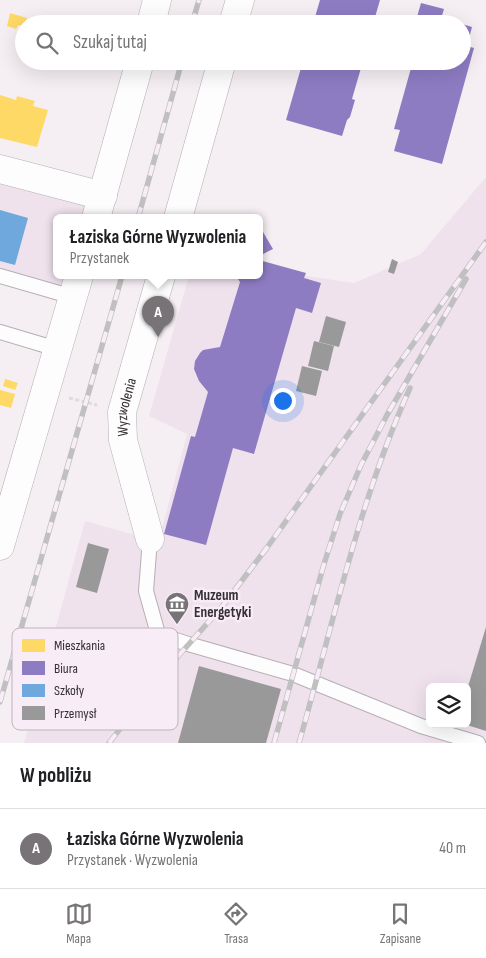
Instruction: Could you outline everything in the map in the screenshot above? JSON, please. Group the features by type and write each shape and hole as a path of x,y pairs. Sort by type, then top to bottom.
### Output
{"street":[{"path":"153,15 157,0"},
{"path":"236,15 240,0"},
{"path":"0,169 100,207 138,70"},
{"path":"179,214 219,70"},
{"name":"Wyzwolenia","path":"150,539 123,440 122,412 160,279"},
{"path":"0,546 5,510 44,392 76,286"}],"lane":[{"path":"0,276 76,286"},
{"path":"0,332 57,349"},
{"path":"150,539 146,591 156,628"},
{"path":"178,641 293,674 421,726 478,743"}],"path":[{"path":"44,392 122,412"}],"shaded area":[{"path":"0,177 89,199 84,214 53,214 53,279 63,279 60,287 0,271"},
{"path":"486,177 486,743 24,743 28,730 178,730 178,628 56,628 85,521 150,539 158,543 187,434 149,416 188,279 263,279 263,270 354,283 421,254"}],"building: Mieszkania":[{"path":"10,13 17,15 15,15 15,29 7,26"},
{"path":"0,95 16,100 17,96 35,101 33,106 48,110 37,147 0,138"},
{"path":"5,379 18,383 15,390 3,386"},
{"path":"0,390 15,394 11,408 0,405"}],"building: Biura":[{"path":"320,0 380,0 376,15 316,15"},
{"path":"421,3 444,9 442,15 418,15"},
{"path":"471,47 474,48 471,59"},
{"path":"300,70 360,70 352,99 355,100 342,136 286,120"},
{"path":"410,70 468,70 442,164 394,151 400,130 394,129"},
{"path":"263,232 273,249 263,254"},
{"path":"263,261 306,273 304,278 321,283 312,313 296,308 254,454 233,448 206,545 164,534 191,436 195,437 208,392 199,381 194,369 195,361 203,350 220,347 240,282 238,279 263,279"}],"building: Szkoły":[{"path":"0,210 28,218 15,265 0,261"}],"building: Przemysł":[{"path":"392,259 398,262 394,274 388,272"},
{"path":"326,316 346,322 339,347 319,342"},
{"path":"314,341 334,346 328,371 308,366"},
{"path":"302,366 322,371 316,396 296,391"},
{"path":"88,543 109,549 97,593 76,587"},
{"path":"486,627 486,731 471,726 471,683 469,683"},
{"path":"199,666 281,689 266,743 178,743"}],"railway":[{"path":"195,15 199,0"},
{"path":"139,214 179,70"},
{"path":"178,656 221,608 266,549 486,242"},
{"path":"21,628 121,279"},
{"path":"274,743 324,564 340,514 361,465 387,415 466,279"},
{"path":"299,743 361,519 392,431 410,388"},
{"path":"0,702 12,660"},
{"path":"109,743 119,730"}],"place":[{"name":"Łaziska Górne Wyzwolenia","path":"158,337"},
{"name":"Muzeum Energetyki","path":"177,625"}]}
